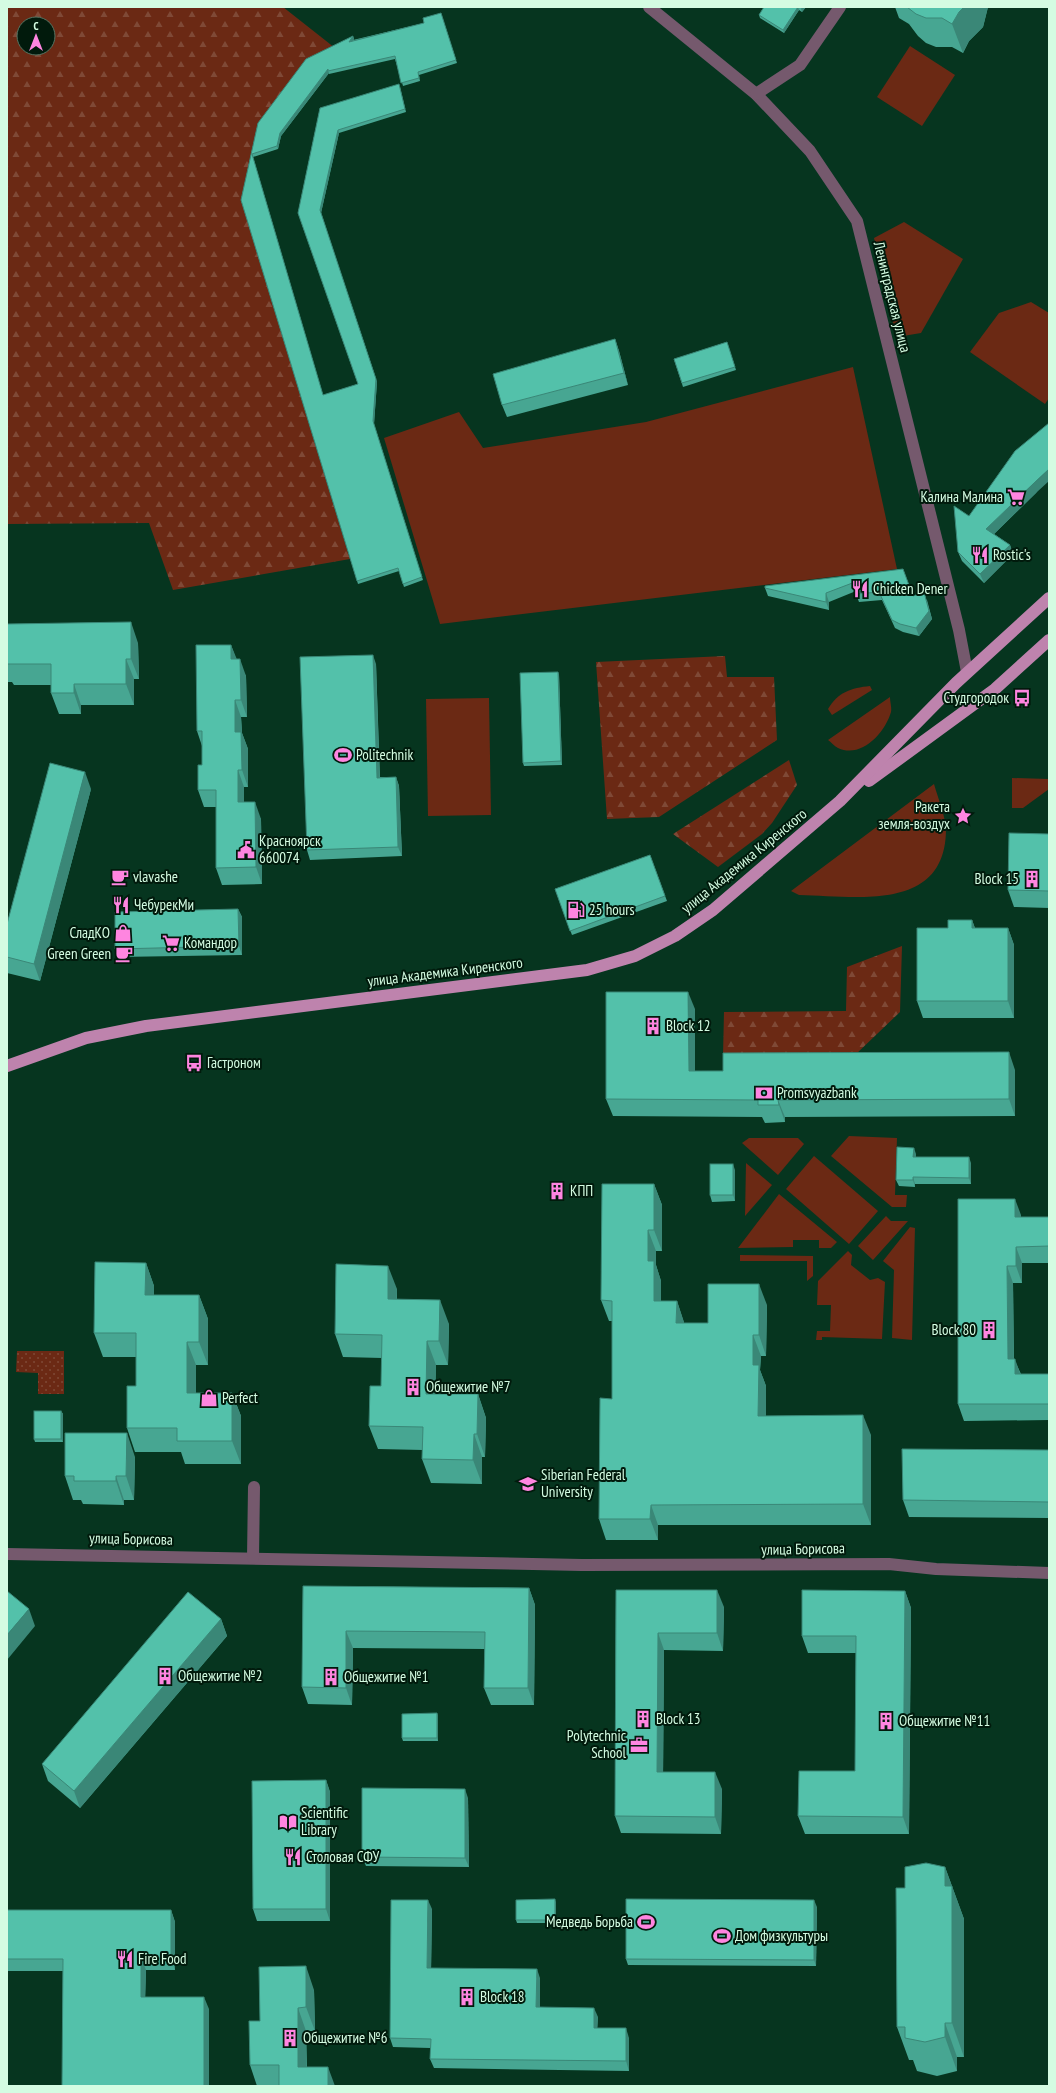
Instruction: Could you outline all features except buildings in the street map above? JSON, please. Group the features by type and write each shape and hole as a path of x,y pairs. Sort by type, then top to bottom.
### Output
{"main road":[{"name":"улица Академика Киренского","path":"840,802 967,672 1049,598"},
{"name":"улица Академика Киренского","path":"7,1066 86,1038 146,1026 587,970 635,956 675,936 713,910 840,802 995,689 1049,640"}],"street":[{"name":"Ленинградская улица","path":"649,7 756,94 810,151 857,221 959,630 967,672"},
{"path":"756,94 800,65 840,7"},
{"path":"253,1558 254,1486"},
{"name":"улица Борисова","path":"7,1554 558,1564 889,1564 936,1569 1049,1573"}],"green space":[{"path":"7,7 283,7 335,48 259,126 242,203 350,559 173,590 149,523 7,524"},
{"path":"910,46 955,75 922,126 877,97"},
{"path":"904,222 963,259 921,333 903,336 891,320 874,238"},
{"path":"1031,302 1049,313 1049,398 1045,404 970,352 999,313"},
{"path":"853,367 897,569 440,624 384,438 459,412 483,448 646,422"},
{"path":"725,656 727,677 774,677 777,740 659,817 607,819 596,662"},
{"path":"870,686 872,690 832,715 828,709 836,699 846,692 857,688"},
{"path":"890,697 891,710 888,720 878,736 871,742 855,750 847,750 838,748 828,740"},
{"path":"489,698 491,815 428,816 426,699"},
{"path":"789,760 797,785 772,823 762,834 718,867 673,834"},
{"path":"1012,778 1049,779 1049,789 1023,808 1012,808"},
{"path":"934,784 943,812 946,829 942,856 931,875 915,887 894,894 871,897 799,895 791,891"},
{"path":"902,946 900,1012 854,1056 723,1057 724,1012 846,1011 847,967"},
{"path":"849,1136 897,1138 895,1195 907,1195 906,1207 892,1207 831,1156"},
{"path":"749,1138 798,1138 804,1144 778,1175 742,1143"},
{"path":"814,1156 878,1211 849,1244 786,1189"},
{"path":"746,1163 772,1185 745,1216"},
{"path":"779,1194 837,1242 831,1248 819,1248 819,1240 793,1240 793,1247 738,1248"},
{"path":"886,1216 891,1221 908,1221 873,1260 858,1246"},
{"path":"910,1227 915,1228 912,1340 892,1338 894,1270 883,1261"},
{"path":"848,1251 852,1255 851,1265 870,1280 878,1278 885,1282 882,1339 822,1337 822,1340 816,1340 817,1331 830,1331 831,1305 817,1305 818,1281"},
{"path":"740,1255 813,1256 813,1276 807,1281 807,1261 740,1261"},
{"path":"17,1351 64,1351 64,1394 38,1394 38,1373 16,1372"}],"place":[{"name":"Калина Малина","path":"1016,497"},
{"name":"Rostic's","path":"980,555"},
{"name":"Chicken Dener","path":"860,589"},
{"name":"Студгородок","path":"1022,698"},
{"name":"Politechnik","path":"343,755"},
{"name":"Ракета земля-воздух","path":"963,816"},
{"name":"Красноярск 660074","path":"246,850"},
{"name":"vlavashe","path":"120,877"},
{"name":"Block 15","path":"1032,879"},
{"name":"ЧебурекМи","path":"121,905"},
{"name":"25 hours","path":"576,910"},
{"name":"СладКО","path":"123,933"},
{"name":"Командор","path":"171,943"},
{"name":"Green Green","path":"124,954"},
{"name":"Block 12","path":"653,1026"},
{"name":"Гастроном","path":"194,1063"},
{"name":"Promsvyazbank","path":"764,1093"},
{"name":"КПП","path":"557,1191"},
{"name":"Block 80","path":"989,1330"},
{"name":"Общежитие №7","path":"413,1387"},
{"name":"Perfect","path":"209,1398"},
{"name":"Siberian Federal University","path":"528,1484"},
{"name":"Общежитие №2","path":"165,1676"},
{"name":"Общежитие №1","path":"331,1677"},
{"name":"Block 13","path":"643,1719"},
{"name":"Общежитие №11","path":"886,1721"},
{"name":"Polytechnic School","path":"639,1745"},
{"name":"Scientific Library","path":"288,1822"},
{"name":"Столовая СФУ","path":"293,1857"},
{"name":"Медведь Борьба","path":"646,1922"},
{"name":"Дом физкультуры","path":"722,1936"},
{"name":"Fire Food","path":"125,1959"},
{"name":"Block 18","path":"467,1997"},
{"name":"Общежитие №6","path":"290,2038"}]}
